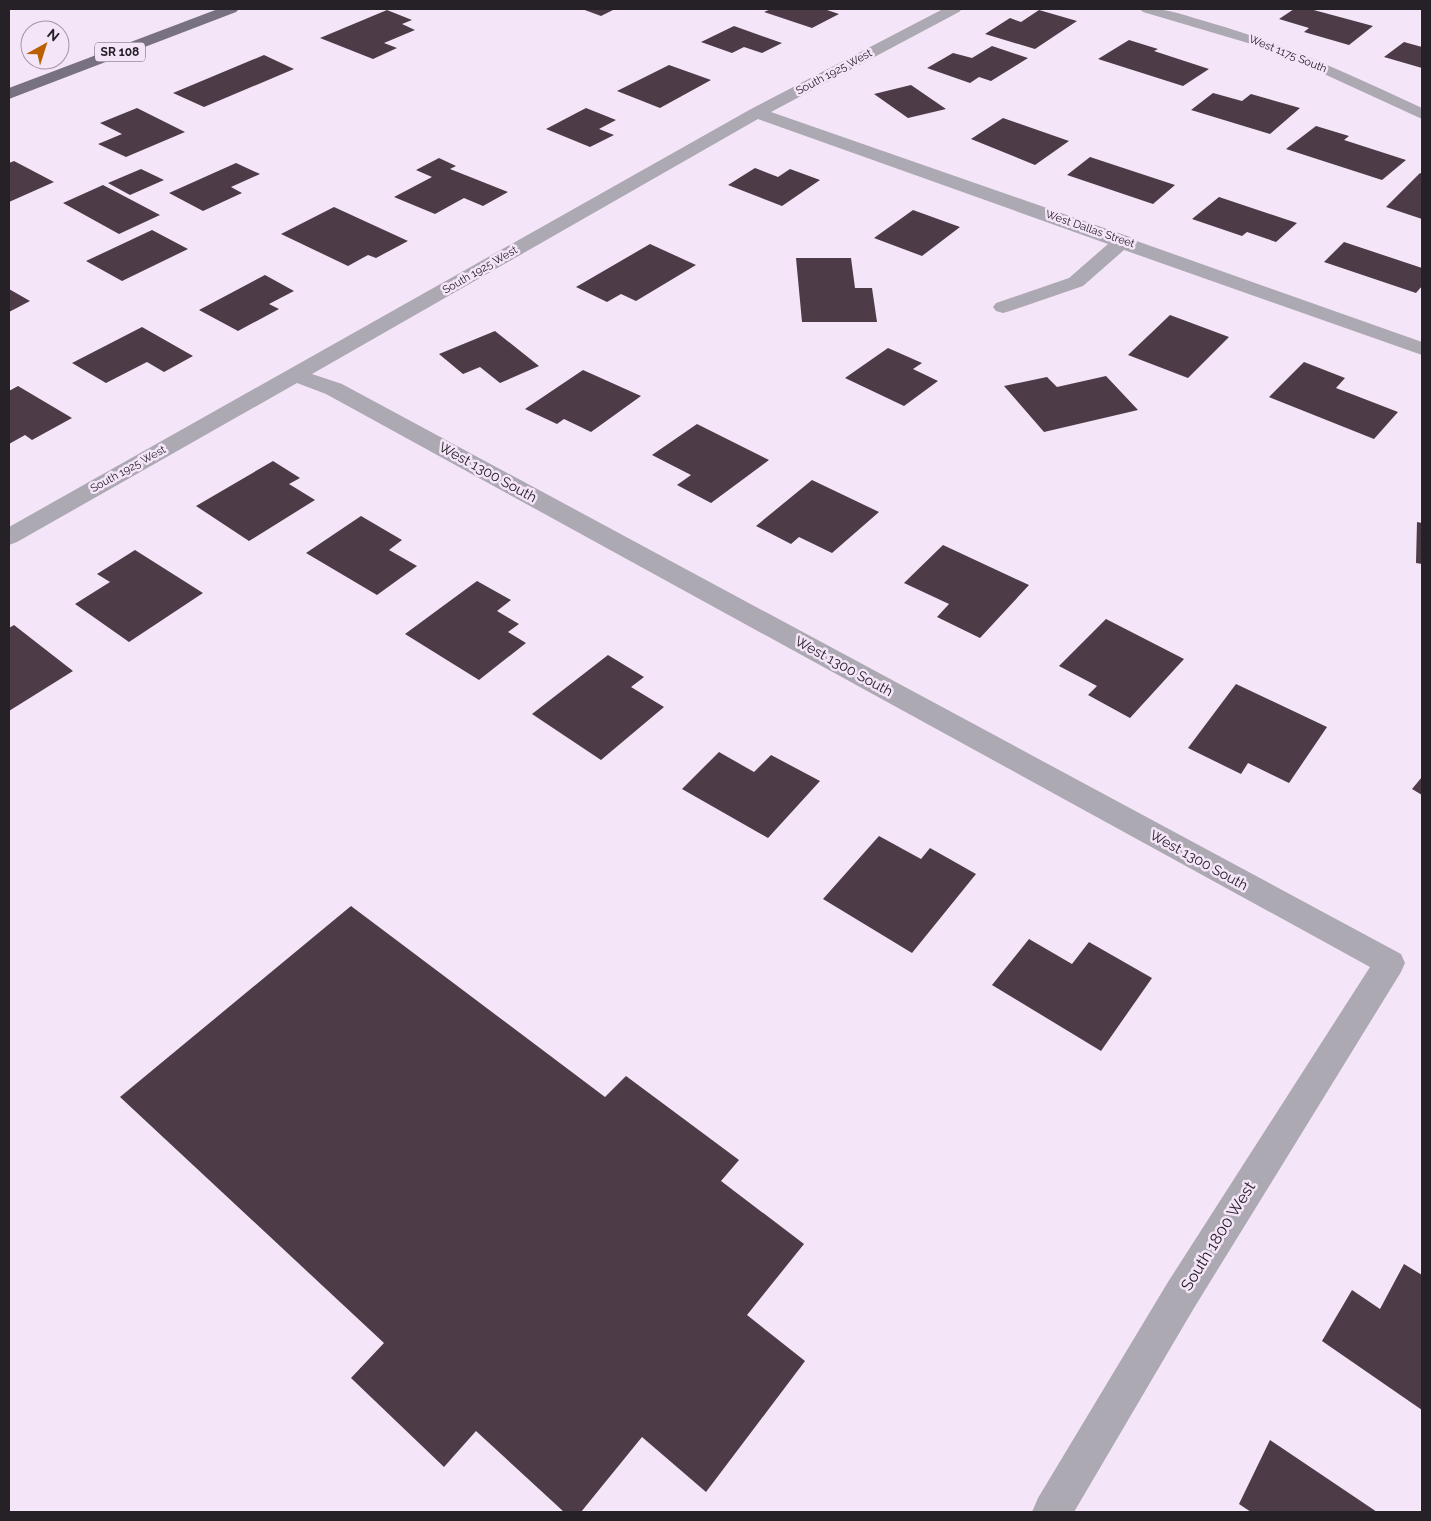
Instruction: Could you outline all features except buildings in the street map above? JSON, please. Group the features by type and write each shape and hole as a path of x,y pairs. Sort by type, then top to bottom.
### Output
{"main road":[{"name":"SR 108","path":"9,94 231,9"}],"street":[{"name":"South 1925 West","path":"9,536 757,112 954,9"},
{"name":"West 1175 South","path":"1148,9 1254,40 1317,65 1422,114"},
{"name":"West Dallas Street","path":"757,112 1422,349"},
{"path":"1003,307 1076,282 1123,241"},
{"name":"West 1300 South","path":"295,375 334,389 1390,963"},
{"name":"South 1800 West","path":"1052,1512 1181,1295 1390,963"}]}
